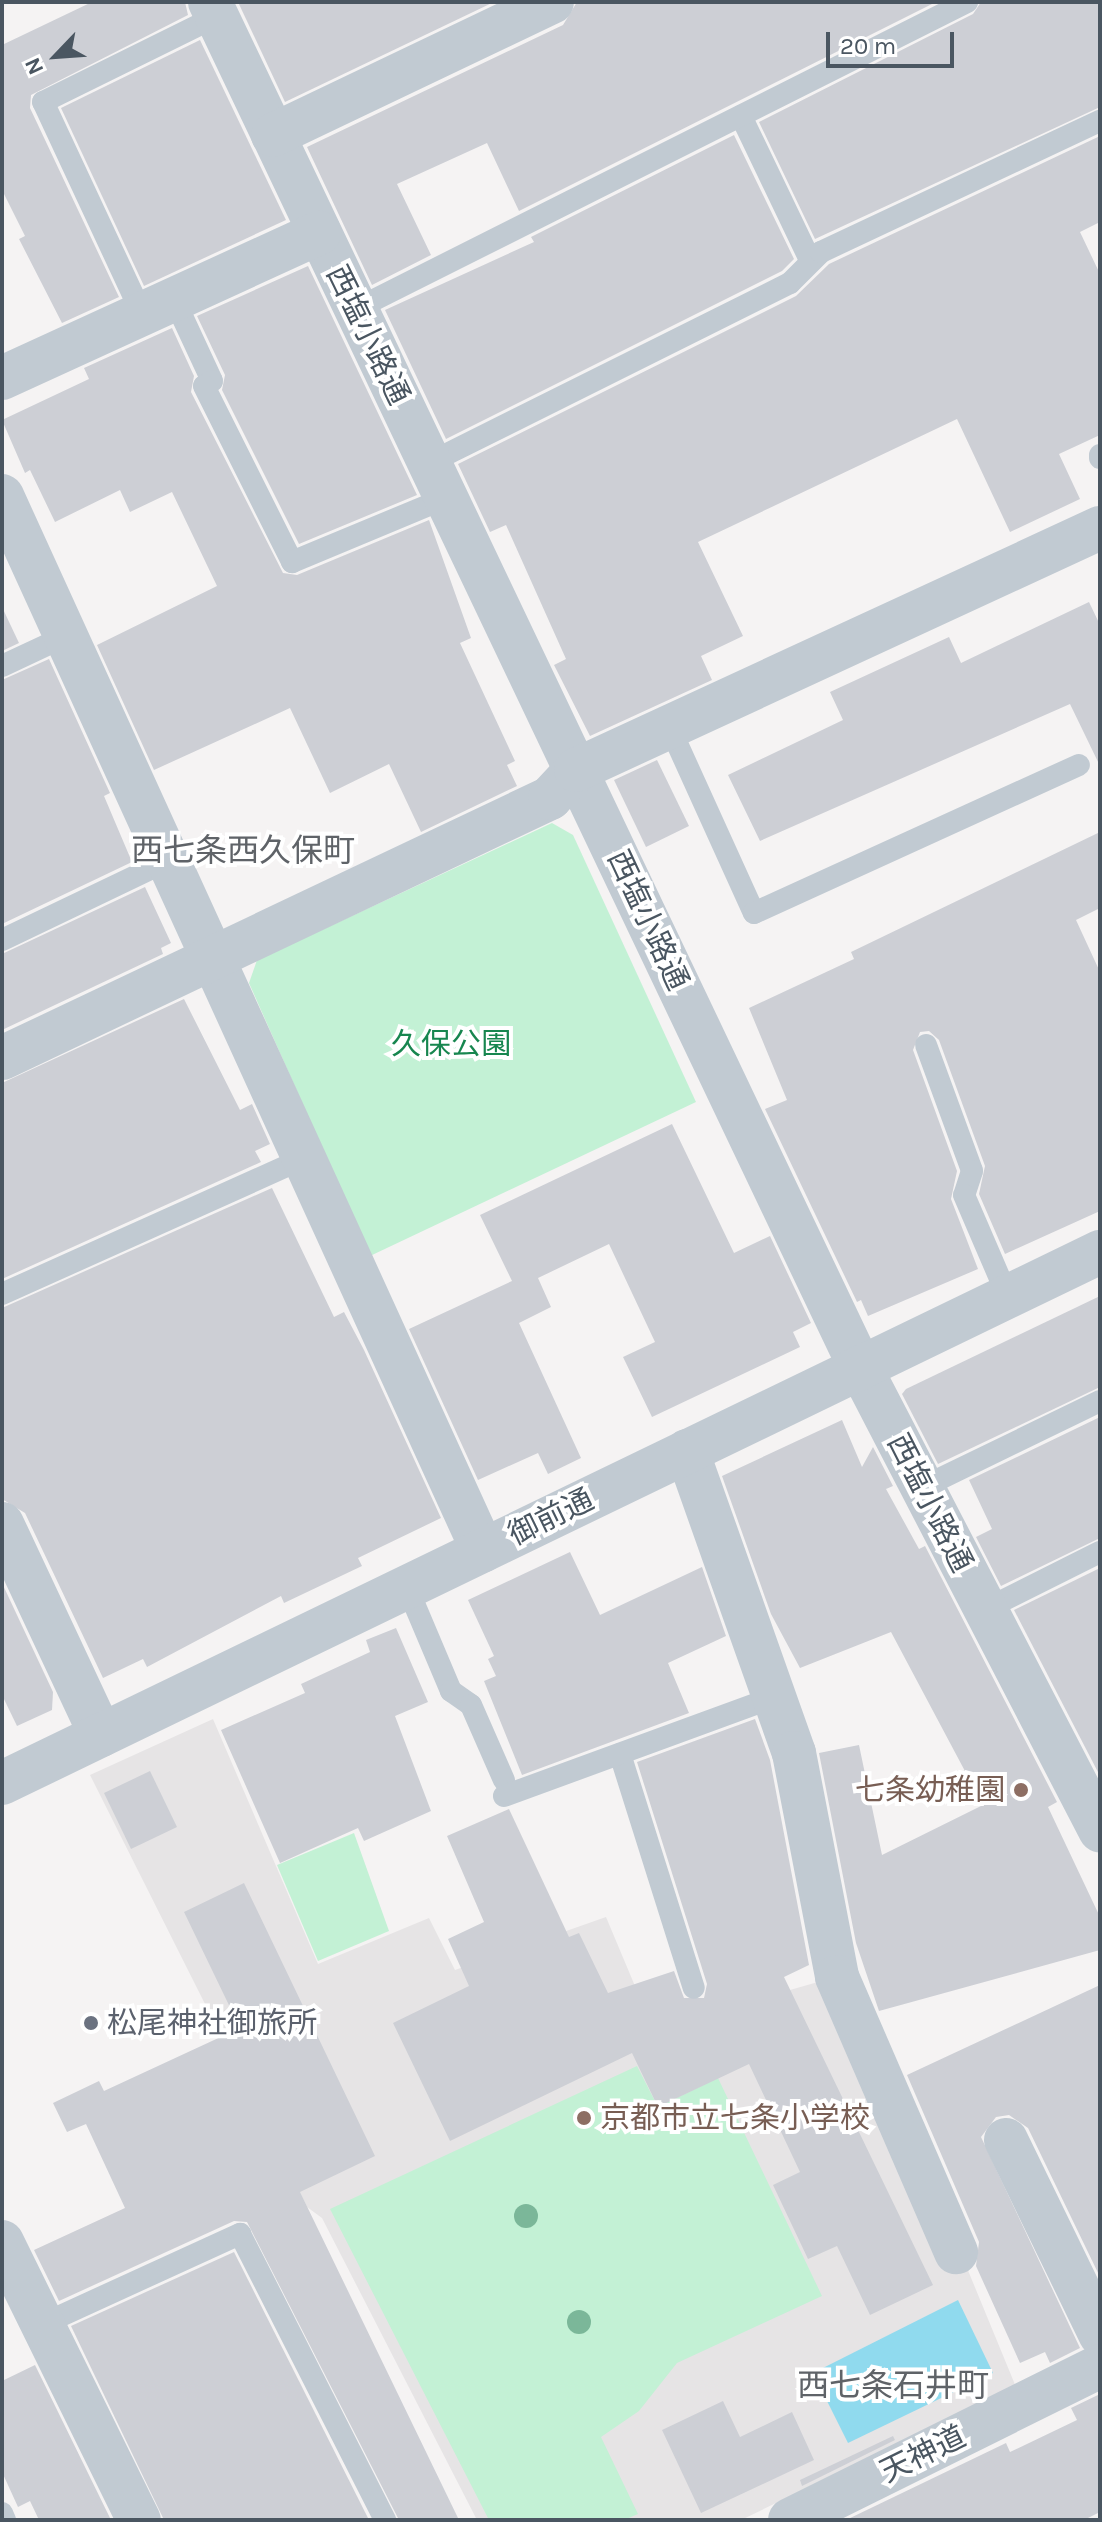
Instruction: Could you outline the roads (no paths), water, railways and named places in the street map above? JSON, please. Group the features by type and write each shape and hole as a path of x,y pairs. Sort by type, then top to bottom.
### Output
{"street":[{"path":"273,135 552,2"},
{"name":"西塩小路通","path":"214,9 860,1367 1100,1830"},
{"path":"2,378 319,233"},
{"path":"2,496 483,1551"},
{"path":"2,1058 550,798 576,770 1100,528"},
{"name":"御前通","path":"2,1783 1100,1252"},
{"path":"687,1451 794,1753 837,1977 956,2252"},
{"path":"2,1524 101,1735"},
{"path":"1006,2140 1100,2334"},
{"path":"7,2264 43,2324 139,2520"},
{"name":"天神道","path":"790,2520 1100,2366"}],"lane":[{"path":"356,309 967,2"},
{"path":"214,9 43,102 158,306 212,381 204,386 292,562 790,283 809,258 1100,121"},
{"path":"741,116 809,258"},
{"path":"2,666 66,636"},
{"path":"670,728 754,913 1079,765"},
{"path":"2,940 169,860"},
{"path":"926,1045 972,1171 964,1195 1007,1295"},
{"path":"2,1294 304,1158"},
{"path":"923,1487 1100,1401"},
{"path":"986,1609 1100,1552"},
{"path":"407,1587 451,1691 471,1705 504,1788 620,1754 774,1697"},
{"path":"620,1754 694,1988"},
{"path":"43,2324 240,2234 385,2520"},
{"path":"2,2513 5,2520"}],"water":[{"path":"958,2300 993,2373 848,2443 813,2373"}],"place":[{"name":"七条幼稚園","path":"1021,1790"},
{"name":"松尾神社御旅所","path":"91,2023"},
{"name":"京都市立七条小学校","path":"584,2118"}],"district":[{"name":"西七条西久保町","path":"243,851"},
{"name":"西七条石井町","path":"893,2386"}],"park label":[{"name":"久保公園","path":"451,1044"}]}
